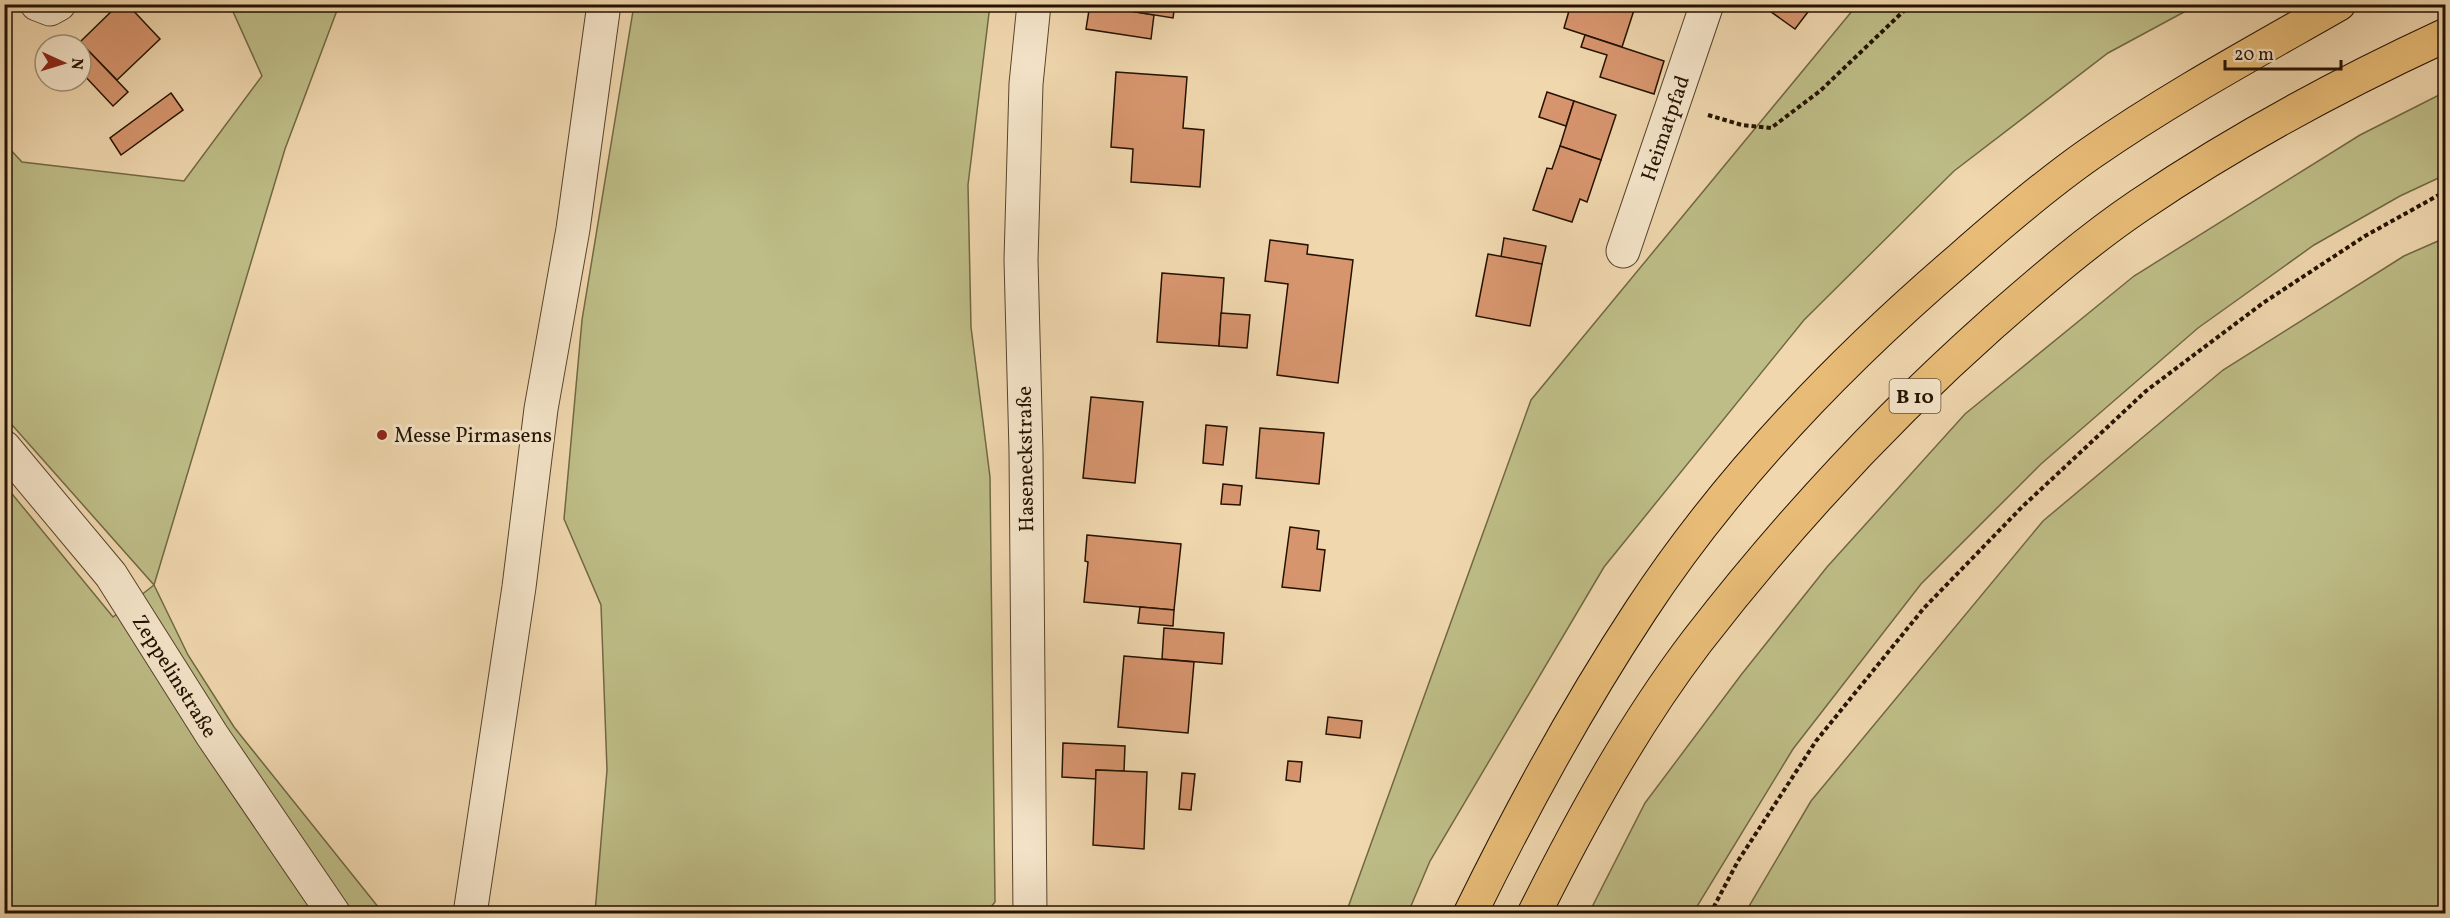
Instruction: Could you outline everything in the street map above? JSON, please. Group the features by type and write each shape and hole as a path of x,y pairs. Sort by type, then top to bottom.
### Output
{"highway":[{"path":"1470,914 1508,837 1574,720 1641,609 1705,523 1786,426 1890,319 1997,227 2090,154 2215,75 2339,4"},
{"name":"B 10","path":"1534,914 1562,857 1632,737 1696,643 1769,553 1852,458 1947,364 2038,284 2138,206 2255,133 2385,63 2445,35"}],"street":[{"path":"37,4 50,9 59,4"},
{"path":"470,914 519,587 541,409 573,229 604,4"},
{"name":"Haseneckstraße","path":"1030,914 1026,451 1021,260 1026,84 1034,4"},
{"name":"Heimatpfad","path":"1623,251 1707,4"},
{"name":"Zeppelinstraße","path":"4,447 111,575 212,735 334,914"}],"path":[{"path":"1674,104 1742,125 1771,128 1820,91 1911,4"},
{"path":"1710,914 1738,861 1816,741 1924,608 2022,507 2146,391 2263,303 2365,236 2445,191"}],"shaded area":[{"path":"230,5 339,5 285,149 154,585 5,417 5,144 22,162 184,181 262,76"},
{"path":"634,5 990,5 968,185 971,327 990,477 995,902 986,913 595,913 607,770 601,605 564,519 582,320"},
{"path":"1857,5 2197,5 2108,53 1954,171 1804,320 1604,567 1430,861 1408,913 1346,913 1531,400"},
{"path":"2445,92 2445,175 2400,196 2314,245 2198,328 2041,464 1921,584 1793,749 1693,913 1589,913 1645,803 1741,675 1827,567 1965,414 2134,276 2360,135"},
{"path":"2445,238 2445,913 1745,913 1811,801 2043,521 2223,370 2404,256"},
{"path":"4,484 113,617 154,585 188,655 234,727 383,913 5,913"}],"building":[{"path":"119,4 127,4 160,39 117,80 93,55 93,33 89,33"},
{"path":"1090,4 1124,4 1123,10 1154,15 1151,39 1086,29"},
{"path":"1124,4 1175,4 1173,18 1123,10"},
{"path":"1571,4 1636,4 1622,47 1564,28"},
{"path":"1760,4 1814,4 1795,29"},
{"path":"1585,35 1664,61 1654,94 1600,77 1607,55 1581,47"},
{"path":"93,56 128,92 113,106 93,85"},
{"path":"1116,72 1187,77 1183,128 1204,130 1200,187 1131,182 1133,149 1111,147"},
{"path":"1547,92 1574,101 1566,126 1539,117"},
{"path":"171,93 183,110 121,155 110,138"},
{"path":"1574,101 1616,115 1601,160 1560,146"},
{"path":"1560,146 1601,160 1587,202 1580,199 1572,222 1533,210 1547,168 1552,169"},
{"path":"1504,238 1546,246 1542,264 1501,257"},
{"path":"1270,240 1308,245 1307,254 1353,260 1338,383 1277,375 1288,284 1265,281"},
{"path":"1488,254 1542,264 1530,326 1476,316"},
{"path":"1162,273 1224,278 1219,346 1157,342"},
{"path":"1221,313 1250,315 1247,348 1219,346"},
{"path":"1091,397 1143,402 1135,483 1083,478"},
{"path":"1206,425 1227,427 1223,465 1203,463"},
{"path":"1260,428 1324,433 1319,484 1256,478"},
{"path":"1223,484 1242,486 1240,505 1221,504"},
{"path":"1290,527 1319,531 1317,549 1325,550 1320,591 1282,587"},
{"path":"1087,535 1181,544 1174,610 1084,602 1088,562 1085,561"},
{"path":"1140,607 1174,610 1173,626 1138,623"},
{"path":"1164,628 1224,633 1222,664 1162,659"},
{"path":"1124,656 1194,662 1188,733 1118,727"},
{"path":"1328,717 1362,721 1360,738 1326,734"},
{"path":"1063,743 1125,746 1124,771 1096,770 1096,779 1062,777"},
{"path":"1288,761 1302,762 1300,782 1286,780"},
{"path":"1096,770 1147,772 1144,849 1093,845"},
{"path":"1182,773 1195,774 1191,810 1179,809"}],"place":[{"name":"Messe Pirmasens","path":"382,435"}]}
